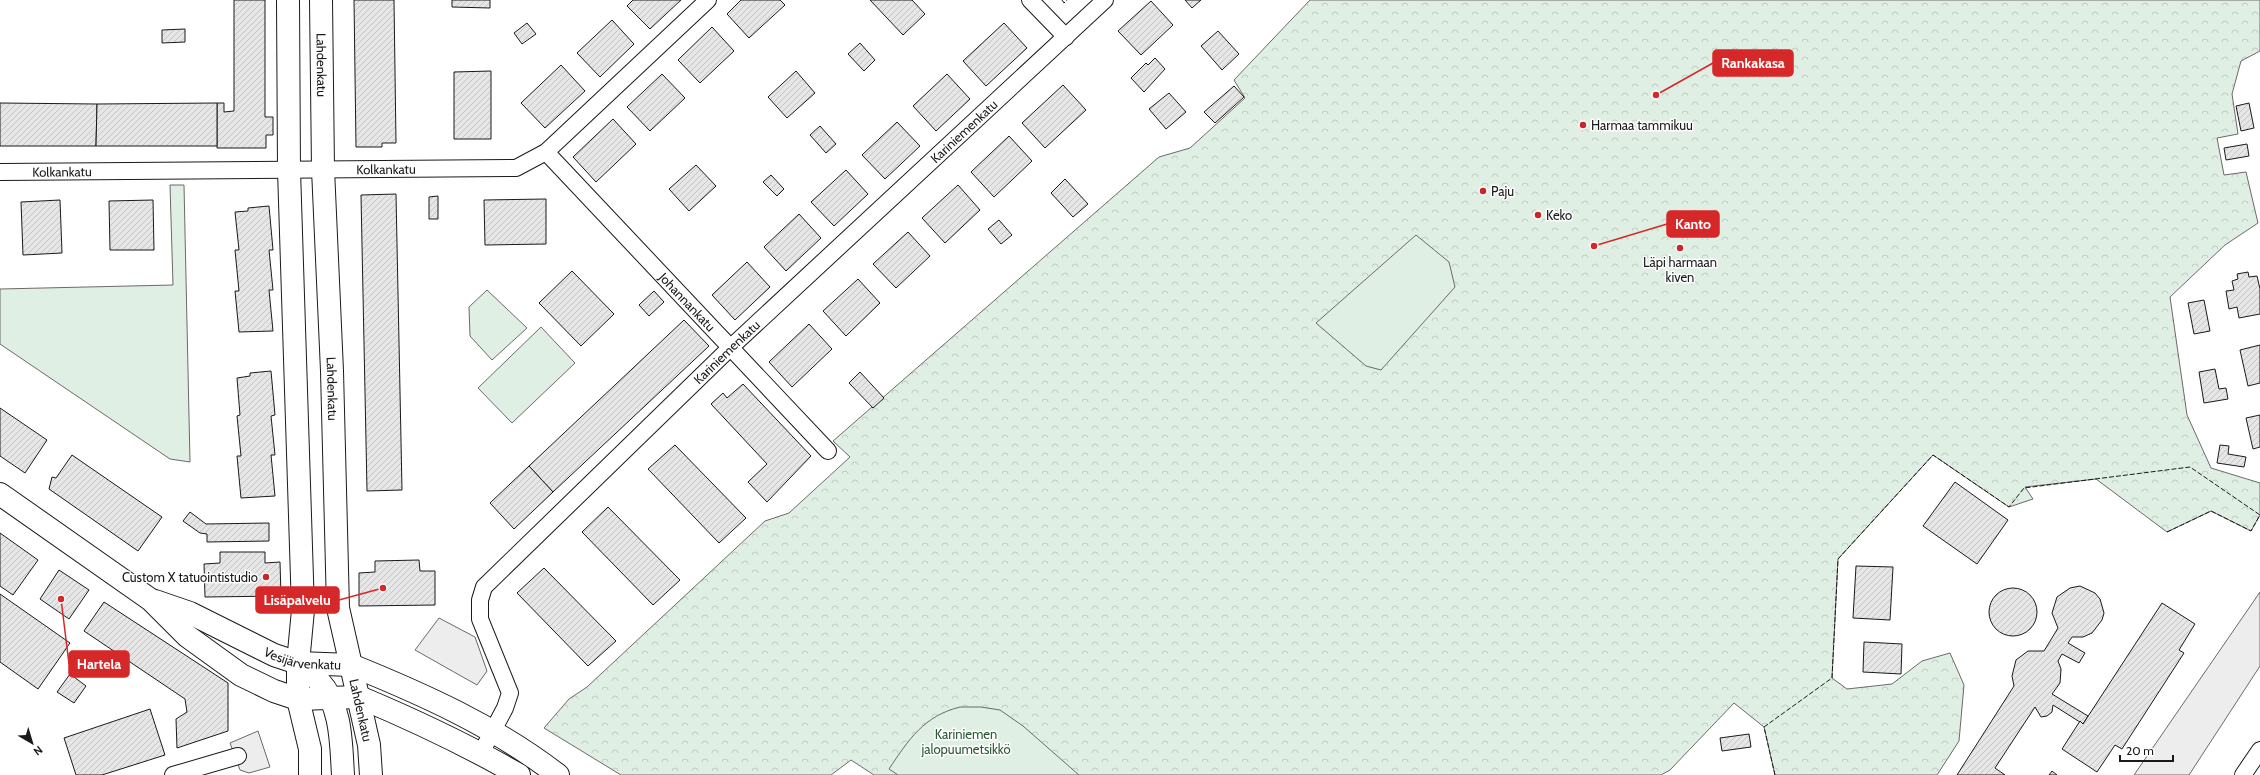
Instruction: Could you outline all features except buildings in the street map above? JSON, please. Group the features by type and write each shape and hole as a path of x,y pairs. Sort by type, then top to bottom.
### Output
{"main road":[{"path":"288,0 289,170 303,610 298,663 298,699 310,749 310,775"},
{"name":"Lahdenkatu","path":"321,0 323,169 332,371 338,608 369,745 371,775"},
{"name":"Vesijärvenkatu","path":"0,494 151,600 187,636 240,675 274,691 298,699 359,697 400,714 481,753 519,775"},
{"name":"Vesijärvenkatu","path":"151,600 190,614 274,655 298,663 351,665 430,698 494,731 558,775"},
{"path":"298,663 319,681 331,698 337,716 343,775"}],"street":[{"name":"Kolkankatu","path":"0,172 516,168 546,152 708,0"},
{"path":"1030,0 1066,37"},
{"name":"Kariniemenkatu","path":"481,753 494,731 510,693 480,619 480,600 484,587 730,348 1105,0"},
{"name":"Johannankatu","path":"546,152 828,451"},
{"path":"2243,775 2260,750"},
{"path":"173,775 238,756"}],"green space":[{"path":"1310,0 2260,0 2260,51 2241,61 2232,94 2238,134 2217,138 2224,175 2246,172 2258,223 2225,245 2170,297 2187,415 2211,468 2260,483 2260,515 2251,531 2211,511 2167,532 2096,479 2025,487 2033,499 2009,507 1933,455 1838,559 1832,678 1847,689 1892,684 1922,661 1950,653 1964,685 1959,741 1937,775 1775,775 1764,727 1734,703 1670,770 1661,775 874,775 851,760 831,775 621,775 544,728 569,699 587,687 765,521 789,513 850,457 833,441 1159,157 1190,148 1245,98 1234,80"},
{"path":"170,185 184,185 190,462 170,459 0,344 0,289 173,285"},
{"path":"1416,235 1449,262 1455,287 1381,370 1366,366 1316,323"},
{"path":"487,290 527,328 492,360 470,336 469,307"},
{"path":"541,327 575,363 512,423 478,388"},
{"name":"Kariniemen jalopuumetsikkö","path":"960,707 981,707 1000,710 1023,726 1079,775 898,775 889,769 903,748 918,730 937,716"}],"shaded area":[{"path":"2260,592 2260,666 2189,775 2134,775"},
{"path":"439,618 475,637 487,671 477,685 415,650"},
{"path":"258,731 270,767 249,773 240,770 230,743"}],"fence":[{"path":"1062,0 1064,3 1067,0"},
{"path":"1775,775 1764,727 1832,678 1838,559 1933,455 2009,507 2024,488 2190,467 2260,515"},
{"path":"2167,532 2211,511 2251,531 2260,515"}],"place":[{"name":"Rankakasa","path":"1656,95"},
{"name":"Harmaa tammikuu","path":"1583,125"},
{"name":"Paju","path":"1483,191"},
{"name":"Keko","path":"1538,215"},
{"name":"Kanto","path":"1594,246"},
{"name":"Läpi harmaan kiven","path":"1680,248"},
{"name":"Custom X tatuointistudio","path":"266,577"},
{"name":"Lisäpalvelu","path":"383,588"},
{"name":"Hartela","path":"61,599"}]}
